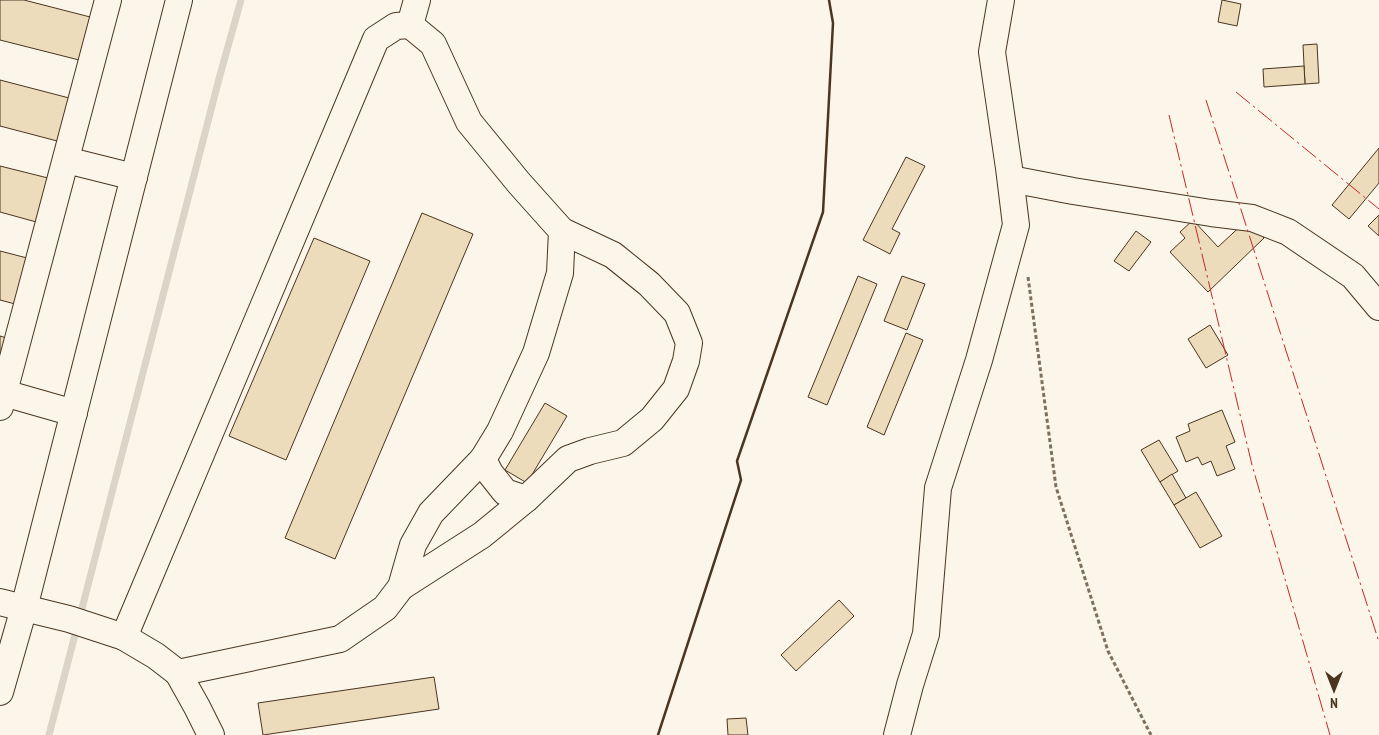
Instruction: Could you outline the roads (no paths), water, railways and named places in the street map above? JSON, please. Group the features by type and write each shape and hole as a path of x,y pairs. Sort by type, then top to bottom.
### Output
{"lane":[{"path":"74,412 2,400 108,0"},
{"path":"0,692 12,605 74,412 180,0"},
{"path":"897,735 926,634 938,488 979,360 1016,225 992,52 1001,0"},
{"path":"124,637 376,39 414,12 432,44 469,122 518,183 562,231 613,255 649,284 677,313 689,343 686,361 676,389 652,419 623,443 568,458 526,499 482,535 401,587 385,608 340,640 178,673"},
{"path":"66,160 134,177"},
{"path":"1011,179 1073,191 1252,218 1288,232 1353,276 1379,307"},
{"path":"401,587 413,545 431,513 483,458 500,431 536,354 560,273 562,231"},
{"path":"483,458 490,474 505,492 526,499"},
{"path":"12,605 69,619 124,637 156,656 178,673 211,735"}],"waterway":[{"path":"80,616 241,0"},
{"path":"49,735 77,627"}]}
